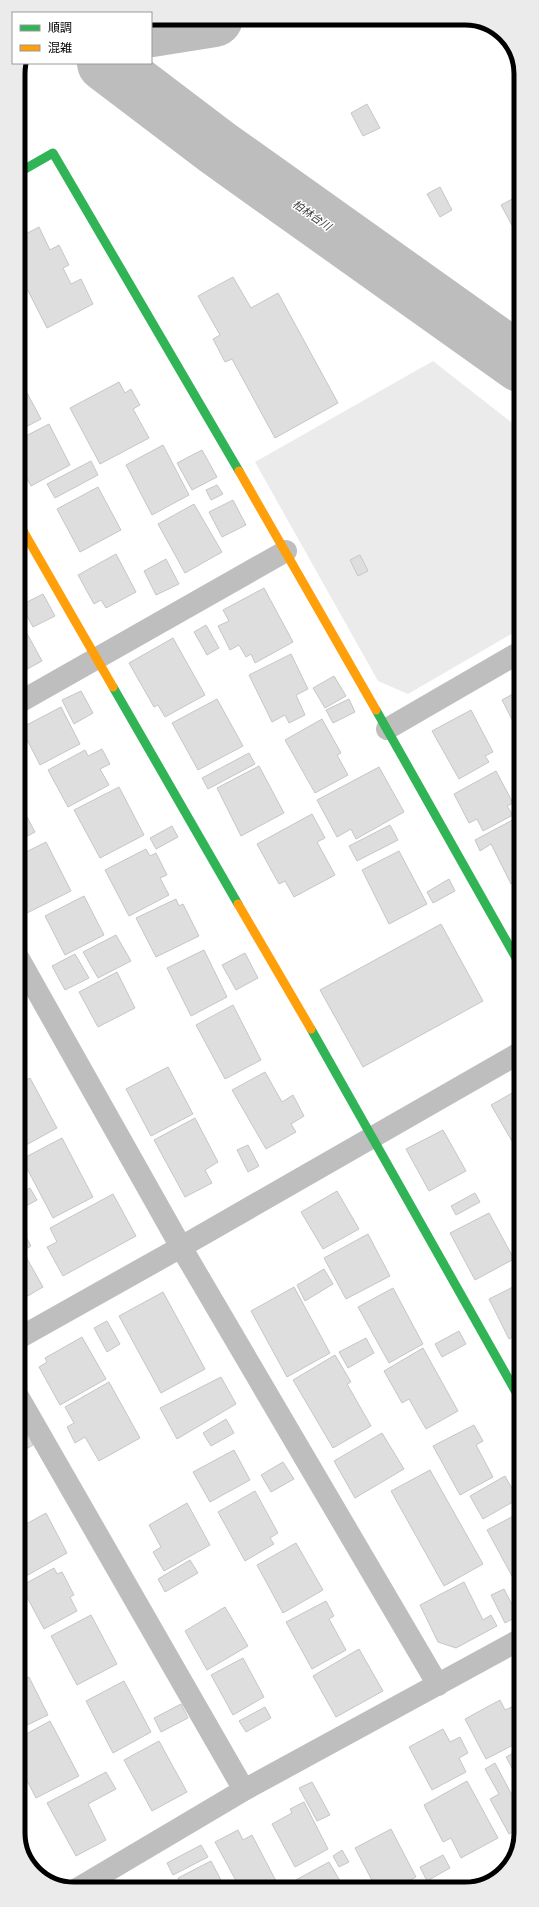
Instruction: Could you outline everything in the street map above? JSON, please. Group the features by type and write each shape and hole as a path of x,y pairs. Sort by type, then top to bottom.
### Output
{"street":[{"path":"25,169 53,153 286,551 514,954"},
{"path":"25,534 373,1137 514,1389"},
{"path":"25,699 286,551"},
{"path":"387,729 514,655"},
{"path":"25,970 181,1247 438,1685"},
{"path":"25,1335 181,1247 514,1055"},
{"path":"25,1408 244,1790"},
{"path":"89,1882 244,1790 514,1643"}],"shaded area":[{"path":"433,361 514,424 514,632 408,694 378,681 255,462"}],"building":[{"path":"367,104 380,128 363,136 351,113"},
{"path":"440,187 452,210 440,217 427,194"},
{"path":"514,198 514,229 501,205"},
{"path":"39,227 50,250 59,245 69,265 63,268 71,284 81,279 93,304 47,328 25,285 25,234"},
{"path":"233,277 251,308 278,293 338,403 275,438 232,359 225,362 213,339 220,335 198,296"},
{"path":"119,382 125,393 131,389 140,405 133,409 149,438 100,464 70,408"},
{"path":"25,389 41,419 25,427"},
{"path":"49,424 70,465 31,486 25,475 25,436"},
{"path":"163,445 189,495 152,515 126,465"},
{"path":"202,450 217,477 192,490 177,463"},
{"path":"91,461 98,475 55,498 47,484"},
{"path":"217,485 223,494 211,500 206,490"},
{"path":"98,487 121,530 80,552 57,509"},
{"path":"233,500 246,525 222,537 209,512"},
{"path":"194,504 222,552 185,573 158,524"},
{"path":"116,554 136,592 106,608 101,600 94,604 78,575"},
{"path":"360,555 368,571 358,576 350,560"},
{"path":"166,559 179,584 156,595 144,571"},
{"path":"264,588 293,642 255,663 251,654 246,657 239,645 230,650 218,626 229,621 223,610"},
{"path":"43,594 55,616 33,627 25,612 25,603"},
{"path":"206,625 219,648 207,655 194,632"},
{"path":"25,630 42,661 25,670"},
{"path":"173,638 205,695 165,717 158,705 154,707 129,663"},
{"path":"291,654 308,689 296,695 305,715 289,723 285,715 272,722 249,675"},
{"path":"334,676 346,696 325,708 313,688"},
{"path":"81,691 93,713 74,724 62,700"},
{"path":"514,693 514,723 502,700"},
{"path":"217,699 243,746 198,770 172,723"},
{"path":"349,699 355,712 333,723 326,710"},
{"path":"61,707 80,744 40,765 25,736 25,726"},
{"path":"471,710 493,752 485,756 489,762 459,779 432,731"},
{"path":"322,719 341,753 337,755 348,775 315,793 285,740"},
{"path":"102,749 110,764 100,769 109,785 68,807 48,770 85,750 88,756"},
{"path":"249,753 255,764 208,789 202,778"},
{"path":"259,766 284,813 241,836 217,788"},
{"path":"379,767 404,812 356,839 351,829 337,837 317,800"},
{"path":"496,771 513,803 507,806 513,815 483,831 477,819 469,823 454,794"},
{"path":"119,787 144,835 100,858 74,810"},
{"path":"25,813 35,832 25,837"},
{"path":"312,814 325,838 317,842 335,875 294,897 285,881 279,884 257,844"},
{"path":"514,819 514,882 511,884 491,844 480,851 475,840"},
{"path":"390,825 398,840 357,861 349,846"},
{"path":"172,826 178,837 156,849 150,838"},
{"path":"46,842 71,891 27,913 25,909 25,852"},
{"path":"146,849 150,856 156,853 167,875 160,878 169,895 129,916 105,870"},
{"path":"399,851 427,904 389,924 362,870"},
{"path":"449,879 455,891 433,903 427,892"},
{"path":"84,896 104,935 65,955 45,916"},
{"path":"176,899 179,906 183,904 199,936 156,957 136,918"},
{"path":"441,924 483,1001 363,1067 320,990"},
{"path":"116,935 131,961 98,978 83,952"},
{"path":"204,950 227,997 191,1016 167,968"},
{"path":"245,953 258,978 236,990 222,965"},
{"path":"75,954 89,978 65,990 52,966"},
{"path":"117,972 135,1008 98,1027 79,992"},
{"path":"233,1005 261,1060 225,1079 196,1025"},
{"path":"168,1067 193,1114 151,1136 126,1089"},
{"path":"265,1072 282,1102 293,1095 304,1116 291,1124 296,1132 266,1149 232,1090"},
{"path":"30,1078 57,1128 25,1146 25,1081"},
{"path":"514,1092 514,1145 491,1105"},
{"path":"195,1118 218,1162 205,1170 212,1183 185,1197 154,1140"},
{"path":"443,1130 466,1171 429,1191 406,1149"},
{"path":"62,1138 93,1197 53,1218 25,1165 25,1157"},
{"path":"248,1145 259,1166 248,1172 237,1150"},
{"path":"30,1188 37,1200 25,1207 25,1191"},
{"path":"337,1191 359,1229 323,1249 301,1212"},
{"path":"475,1193 480,1202 456,1215 451,1206"},
{"path":"113,1194 136,1236 63,1276 47,1247 57,1242 50,1228"},
{"path":"489,1213 514,1259 475,1280 450,1233"},
{"path":"368,1234 390,1276 346,1299 324,1258"},
{"path":"25,1235 31,1246 25,1250"},
{"path":"25,1255 43,1287 25,1298"},
{"path":"324,1269 333,1284 305,1301 297,1285"},
{"path":"514,1286 514,1336 509,1339 489,1299"},
{"path":"294,1287 330,1353 287,1377 251,1311"},
{"path":"393,1288 423,1344 389,1363 358,1307"},
{"path":"163,1292 205,1369 161,1393 119,1316"},
{"path":"107,1321 120,1344 107,1352 94,1328"},
{"path":"459,1331 466,1344 442,1357 435,1344"},
{"path":"82,1337 106,1379 60,1405 39,1367 47,1362 45,1358"},
{"path":"366,1338 374,1353 348,1368 339,1352"},
{"path":"423,1348 458,1411 426,1429 409,1399 402,1403 384,1371"},
{"path":"335,1355 351,1382 347,1384 371,1426 333,1448 293,1380"},
{"path":"221,1377 236,1404 177,1439 160,1408"},
{"path":"109,1382 140,1438 99,1461 85,1437 75,1443 67,1427 74,1423 65,1407"},
{"path":"226,1419 234,1433 211,1446 203,1433"},
{"path":"474,1425 483,1441 476,1445 493,1477 460,1495 433,1446"},
{"path":"27,1432 33,1445 25,1450 25,1433"},
{"path":"382,1433 404,1469 355,1498 334,1461"},
{"path":"234,1450 250,1480 210,1502 193,1472"},
{"path":"283,1462 294,1479 271,1492 261,1475"},
{"path":"430,1470 483,1564 444,1586 391,1491"},
{"path":"505,1476 514,1492 514,1501 483,1519 470,1496"},
{"path":"255,1491 278,1533 270,1538 274,1544 245,1561 218,1512"},
{"path":"187,1503 210,1545 164,1571 153,1552 161,1547 149,1525"},
{"path":"46,1513 67,1553 25,1577 25,1525"},
{"path":"514,1516 514,1575 512,1576 487,1530"},
{"path":"296,1543 323,1590 283,1613 257,1565"},
{"path":"190,1560 198,1573 165,1592 158,1579"},
{"path":"54,1568 57,1574 62,1572 74,1595 70,1597 77,1611 44,1629 25,1593 25,1584"},
{"path":"464,1582 483,1620 491,1615 497,1626 456,1648 438,1642 420,1605"},
{"path":"504,1589 514,1608 514,1618 505,1623 491,1595"},
{"path":"326,1601 334,1616 329,1619 346,1650 312,1669 286,1622"},
{"path":"225,1607 248,1646 207,1670 185,1631"},
{"path":"91,1615 117,1664 77,1685 51,1636"},
{"path":"359,1649 383,1691 336,1717 313,1676"},
{"path":"243,1658 264,1697 233,1715 211,1675"},
{"path":"29,1677 48,1715 25,1726 25,1679"},
{"path":"124,1681 151,1732 113,1753 86,1701"},
{"path":"500,1700 505,1710 512,1707 514,1711 514,1745 486,1759 465,1719"},
{"path":"181,1704 188,1718 161,1732 154,1718"},
{"path":"265,1707 271,1718 246,1732 239,1721"},
{"path":"50,1721 79,1776 36,1798 25,1777 25,1735"},
{"path":"443,1729 450,1742 460,1737 468,1753 459,1758 466,1772 432,1790 409,1747"},
{"path":"159,1741 187,1792 152,1811 124,1760"},
{"path":"514,1753 514,1771 506,1757"},
{"path":"495,1763 514,1799 514,1831 509,1834 490,1799 499,1794 485,1769"},
{"path":"106,1772 116,1789 88,1804 106,1840 76,1856 47,1803"},
{"path":"467,1781 498,1838 461,1858 451,1838 443,1842 424,1805"},
{"path":"312,1782 330,1815 317,1821 299,1788"},
{"path":"304,1802 328,1849 295,1867 272,1824 292,1813 290,1809"},
{"path":"391,1829 416,1877 406,1882 373,1882 355,1848"},
{"path":"238,1830 243,1840 252,1835 276,1881 237,1882 215,1842"},
{"path":"201,1845 208,1857 173,1875 167,1863"},
{"path":"342,1850 349,1862 339,1867 333,1856"},
{"path":"443,1855 450,1868 427,1881 420,1867"},
{"path":"211,1861 222,1882 180,1882 178,1878"},
{"path":"329,1862 341,1882 292,1882"}],"waterway":[{"path":"152,28 170,25"},
{"name":"柏林台川","path":"107,64 218,148 514,359"}],"traffic: fast":[{"path":"25,169 53,153 239,471"},
{"path":"113,687 238,904"},
{"path":"376,710 514,954"},
{"path":"311,1029 514,1389"}],"traffic: slow":[{"path":"239,471 376,710"},
{"path":"25,534 113,687"},
{"path":"238,904 311,1029"}]}
